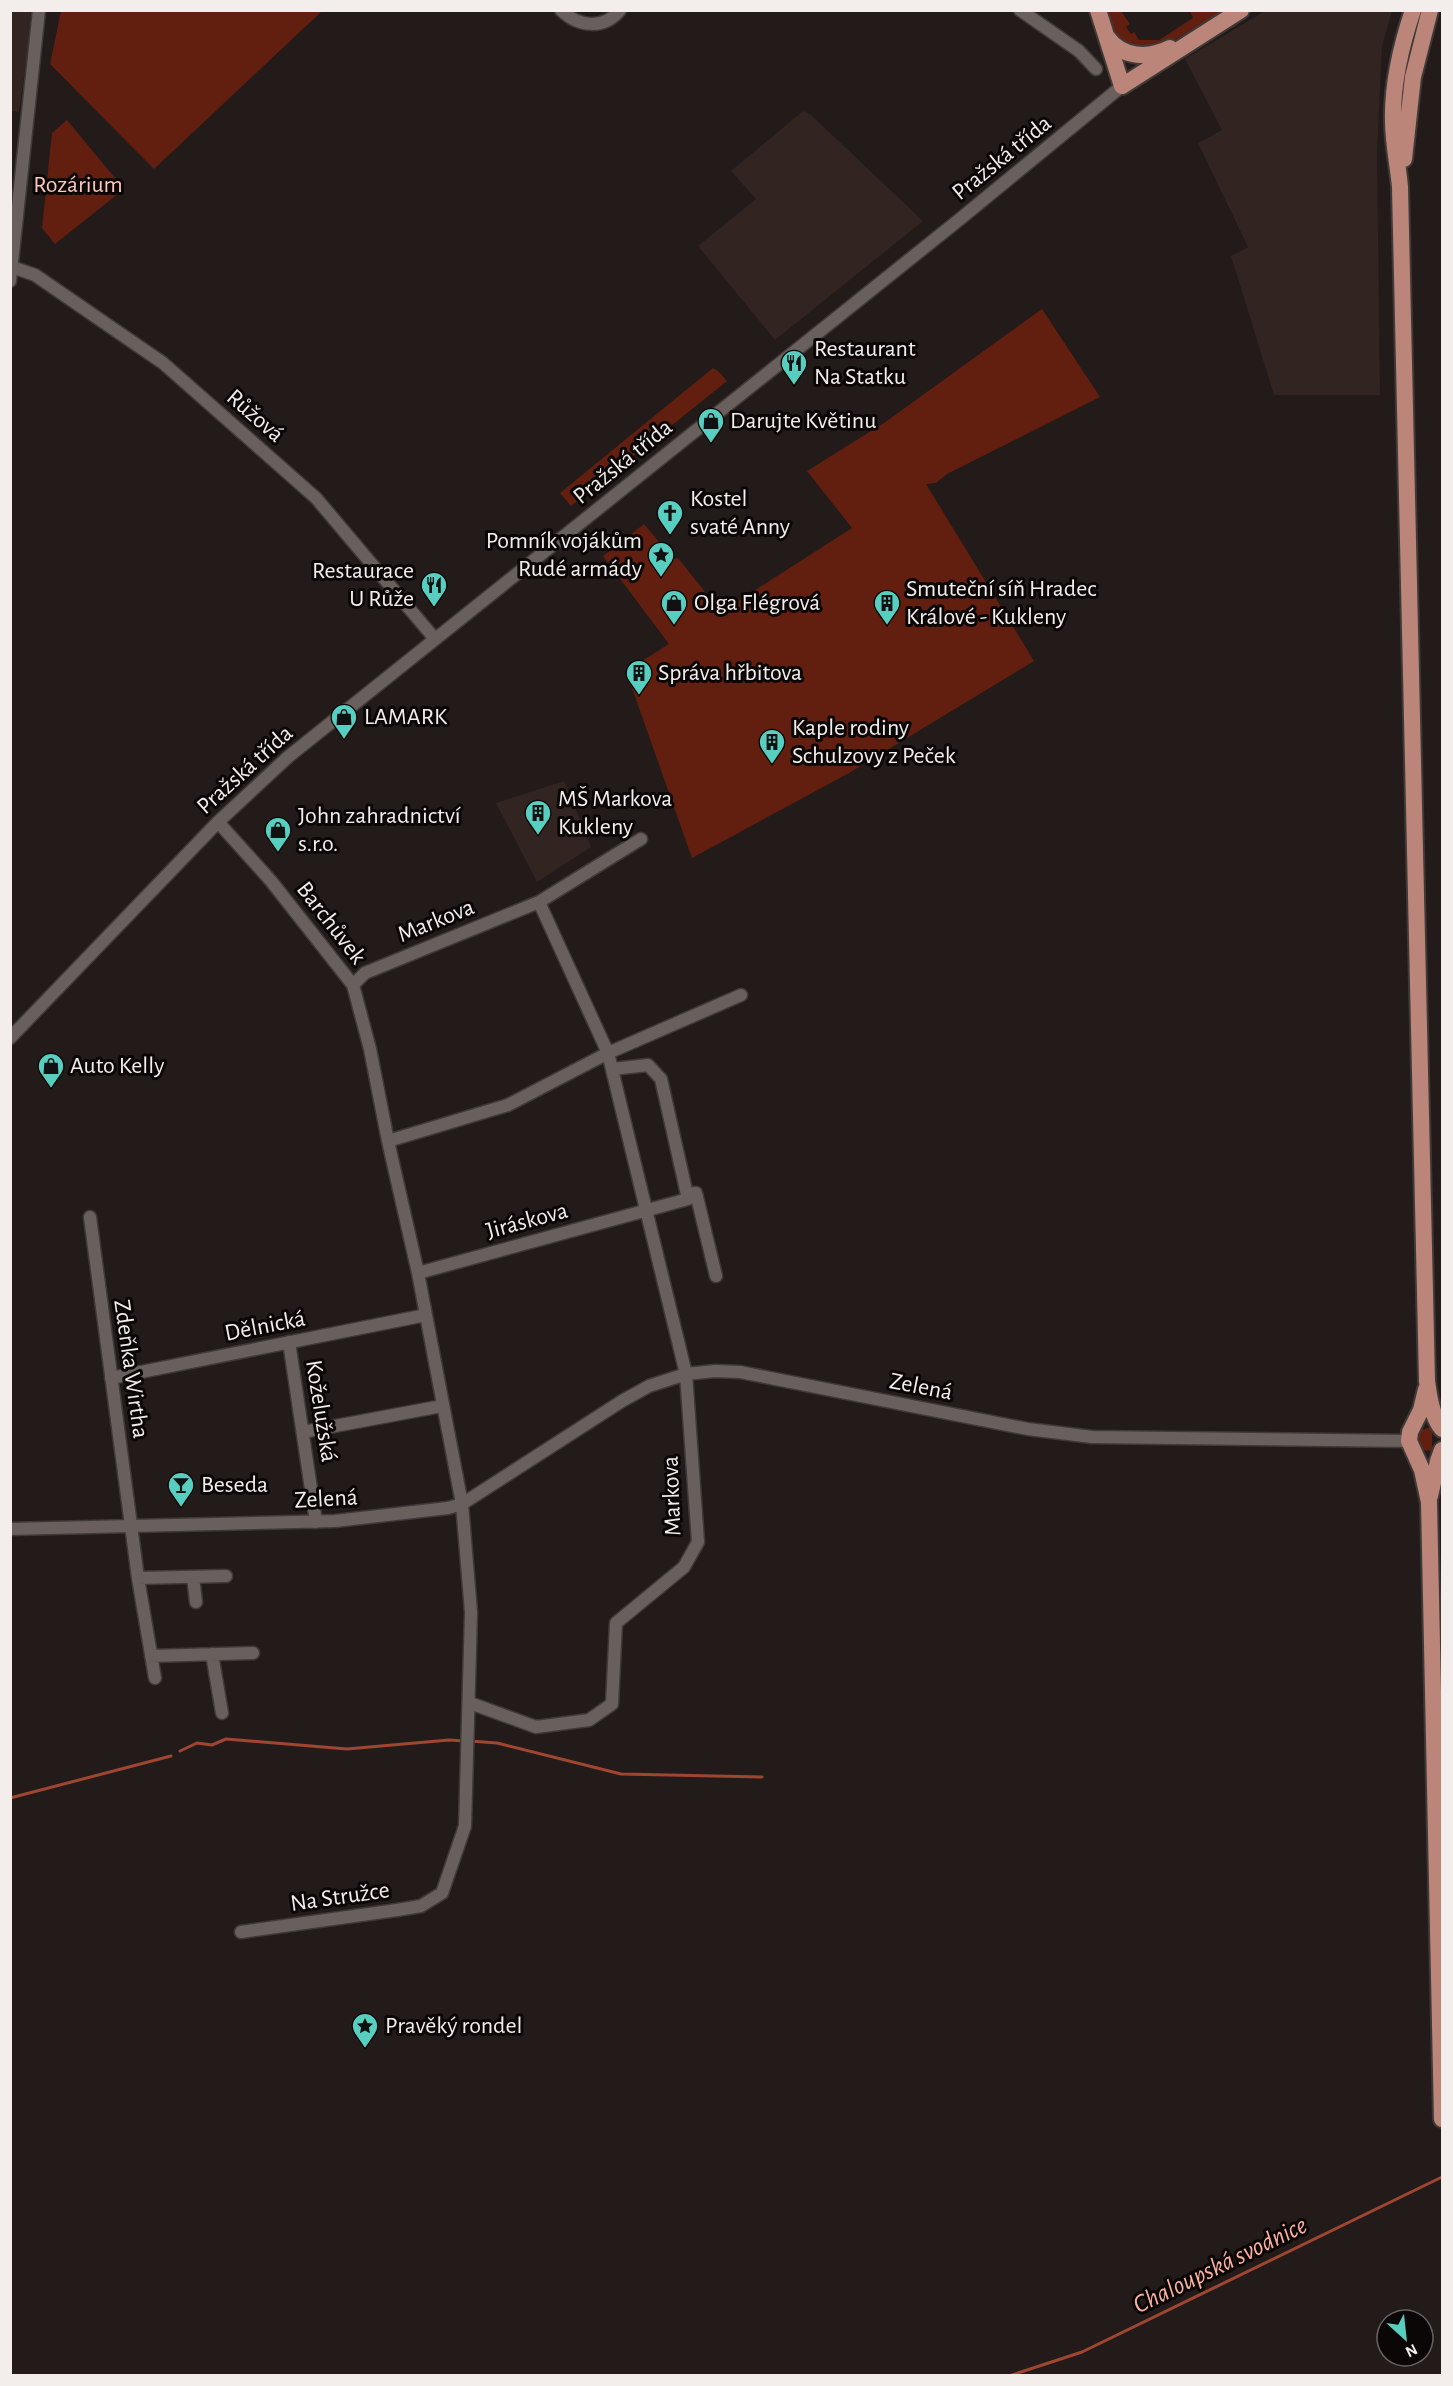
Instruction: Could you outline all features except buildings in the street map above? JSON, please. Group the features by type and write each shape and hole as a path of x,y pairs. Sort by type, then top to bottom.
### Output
{"main road":[{"path":"1098,10 1122,86 1241,10"},
{"path":"1413,10 1405,36 1394,94 1393,123 1400,187 1426,1381 1421,1410 1411,1440 1422,1470 1429,1502 1443,2119"},
{"path":"1400,187 1413,77 1430,10"},
{"path":"1104,29 1117,48 1129,54 1142,55 1157,54 1203,33"},
{"path":"1426,1381 1440,1426"},
{"path":"1411,1440 1422,1422 1427,1421 1440,1426"},
{"path":"1411,1440 1423,1457 1428,1458 1443,1450"},
{"path":"1429,1502 1435,1471 1443,1450"}],"street":[{"path":"10,281 39,10"},
{"path":"561,10 571,19 582,24 594,25 606,22 620,10"},
{"path":"1020,10 1079,51 1096,69"},
{"name":"Pražská třída","path":"10,1038 218,822 288,758 960,219 1122,86"},
{"name":"Růžová","path":"12,267 35,275 163,363 316,498 435,639"},
{"name":"Barchůvek","path":"218,822 271,881 353,985 370,1050 389,1145"},
{"name":"Markova","path":"353,985 365,973 539,902 641,839"},
{"name":"Markova","path":"470,1703 536,1727 589,1720 612,1704 615,1623 684,1567 698,1542 686,1374 613,1069 608,1053 539,902"},
{"path":"470,1703 471,1612 462,1504 418,1273 389,1145 508,1105 608,1053 741,995"},
{"path":"613,1069 648,1065 661,1079 688,1199 647,1211"},
{"path":"687,1194 696,1193 716,1276"},
{"name":"Jiráskova","path":"418,1273 647,1211"},
{"name":"Zdeňka Wirtha","path":"90,1217 138,1578 156,1678"},
{"name":"Dělnická","path":"111,1377 426,1315"},
{"name":"Koželužská","path":"289,1342 316,1522"},
{"name":"Zelená","path":"10,1529 316,1522 435,1511 462,1504 649,1386 686,1374 716,1371 740,1372 1028,1429 1092,1437 1411,1440"},
{"path":"303,1432 442,1406"},
{"path":"138,1578 226,1576"},
{"path":"193,1577 196,1602"},
{"path":"151,1656 253,1653"},
{"path":"212,1654 222,1713"},
{"name":"Na Stružce","path":"241,1932 421,1906 442,1893 465,1826 470,1703"}],"shaded area":[{"path":"10,11 31,11 19,112 11,111"},
{"path":"1265,11 1392,11 1382,46 1377,151 1380,395 1274,395 1231,256 1248,247 1198,143 1222,130 1185,59"},
{"path":"803,111 810,114 923,221 775,340 698,246 756,199 731,171"},
{"path":"564,781 591,847 537,882 496,803"}],"green space":[{"path":"61,10 322,11 154,169 50,64"},
{"path":"1106,11 1121,11 1130,24 1126,27 1131,34 1134,32 1139,40 1159,40 1193,18 1190,11 1226,11 1163,46 1130,49 1115,35"},
{"name":"Rozárium","path":"67,120 124,189 55,244 42,228 52,133"},
{"path":"1042,309 1100,397 947,474 936,483 926,484 1034,661 849,773 692,858 626,671 669,644 603,556 644,524 673,559 678,558 721,612 852,528 807,471 884,423"},
{"path":"713,368 727,381 571,506 560,493"},
{"path":"1432,1428 1432,1451 1420,1450 1415,1436 1420,1430"}],"waterway":[{"path":"180,1751 197,1743 212,1745 226,1739 347,1749 449,1740 464,1741"},
{"path":"470,1741 497,1743 621,1774 762,1777"},
{"path":"10,1798 171,1756"},
{"name":"Chaloupská svodnice","path":"1009,2376 1082,2352 1442,2177"}],"place":[{"name":"Restaurant Na Statku","path":"794,386"},
{"name":"Darujte Květinu","path":"711,444"},
{"name":"Kostel svaté Anny","path":"670,536"},
{"name":"Pomník vojákům Rudé armády","path":"661,578"},
{"name":"Restaurace U Růže","path":"434,608"},
{"name":"Olga Flégrová","path":"674,626"},
{"name":"Smuteční síň Hradec Králové - Kukleny","path":"887,626"},
{"name":"Správa hřbitova","path":"639,696"},
{"name":"LAMARK","path":"344,740"},
{"name":"Kaple rodiny Schulzovy z Peček","path":"772,765"},
{"name":"MŠ Markova Kukleny","path":"538,836"},
{"name":"John zahradnictví s.r.o.","path":"278,853"},
{"name":"Auto Kelly","path":"51,1089"},
{"name":"Beseda","path":"181,1508"},
{"name":"Pravěký rondel","path":"365,2049"}]}
